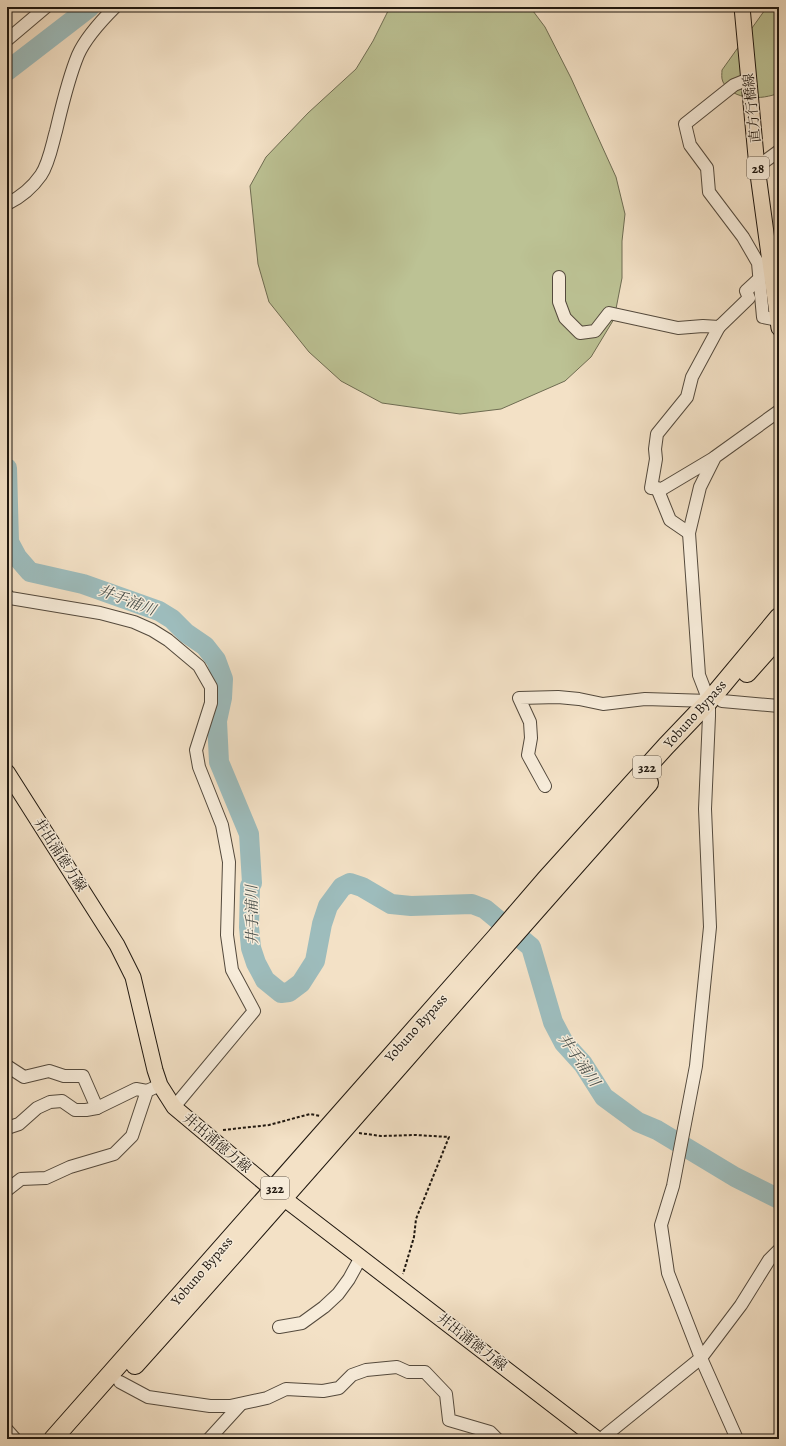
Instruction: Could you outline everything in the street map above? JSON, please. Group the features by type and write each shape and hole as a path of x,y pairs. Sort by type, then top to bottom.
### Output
{"highway":[{"name":"Yobuno Bypass","path":"713,706 779,617"},
{"name":"Yobuno Bypass","path":"53,1439 279,1194 519,920 713,706 779,638"},
{"name":"Yobuno Bypass","path":"69,1439 120,1382 279,1194"}],"main road":[{"name":"直方行橋線","path":"742,7 758,167 778,324"},
{"name":"井出浦徳力線","path":"7,772 117,944 133,977 154,1070 154,1088 174,1107 279,1194 597,1439"}],"street":[{"path":"7,40 46,7"},
{"path":"7,204 18,199 28,191 42,174 51,151 66,89 78,54 102,20 115,7"},
{"path":"749,79 734,85 685,124 690,145 707,168 709,192 743,237 758,262 763,317 778,324"},
{"path":"758,167 779,152"},
{"path":"559,277 559,302 565,318 580,333 596,331 609,313 678,328 703,326 719,327"},
{"path":"759,279 746,291 749,298 719,327 692,377 686,397 657,434 655,449 656,459 651,488 662,489 715,457 779,411"},
{"path":"715,457 700,487 689,532 699,675 713,706 705,809 710,927 696,1066 674,1186 661,1225 668,1274 701,1358 737,1439"},
{"path":"657,488 670,520 689,532"},
{"path":"7,596 10,598 100,613 134,622 152,630 168,640 200,666 211,687 211,703 196,750 199,767 222,825 229,862 227,935 232,970 254,1011 174,1107"},
{"path":"545,786 528,755 531,738 530,722 518,698 558,697 579,699 603,704 645,699 713,706 779,706"},
{"path":"7,1066 24,1077 50,1071 64,1076 83,1076 97,1108"},
{"path":"7,1128 19,1124 37,1108 50,1102 62,1102 75,1110 97,1108 136,1089 154,1088 132,1136 114,1154 70,1167 46,1178 21,1179 7,1190"},
{"path":"601,1439 701,1358 741,1305 769,1260 779,1250"},
{"path":"279,1328 302,1323 324,1307 338,1294 361,1257"},
{"path":"120,1382 148,1397 210,1406 230,1406 267,1398 286,1389 323,1391 339,1388 352,1376 366,1370 397,1367 408,1372 425,1372 446,1394 449,1420 490,1432 497,1439"},
{"path":"210,1439 241,1404"},
{"path":"7,1430 15,1439"}],"path":[{"path":"204,1132 269,1125 310,1114 340,1125 381,1136 416,1135 449,1137 416,1219 414,1236 399,1286"}],"green space":[{"path":"390,7 530,7 545,27 571,78 616,177 625,214 622,241 622,278 614,319 591,357 565,381 501,409 460,414 382,403 341,381 309,352 269,302 258,264 250,186 266,157 308,113 356,69 373,41"},
{"path":"767,7 779,7 779,93 756,98 741,96 734,93 723,82 722,70"}],"waterway":[{"name":"井手浦川","path":"7,71 90,7"},
{"name":"井手浦川","path":"7,468 9,542 17,557 30,572 83,584 159,611 172,619 186,633 205,646 216,660 223,679 222,698 217,721 219,762 249,834 252,883 250,886 249,927 251,948 256,963 265,980 281,993 289,992 301,983 315,961 322,924 328,906 342,887 350,883 362,887 391,904 411,906 472,904 485,909 531,947 553,1022 564,1043 583,1064 604,1097 638,1122 657,1130 735,1177 779,1199"}]}
